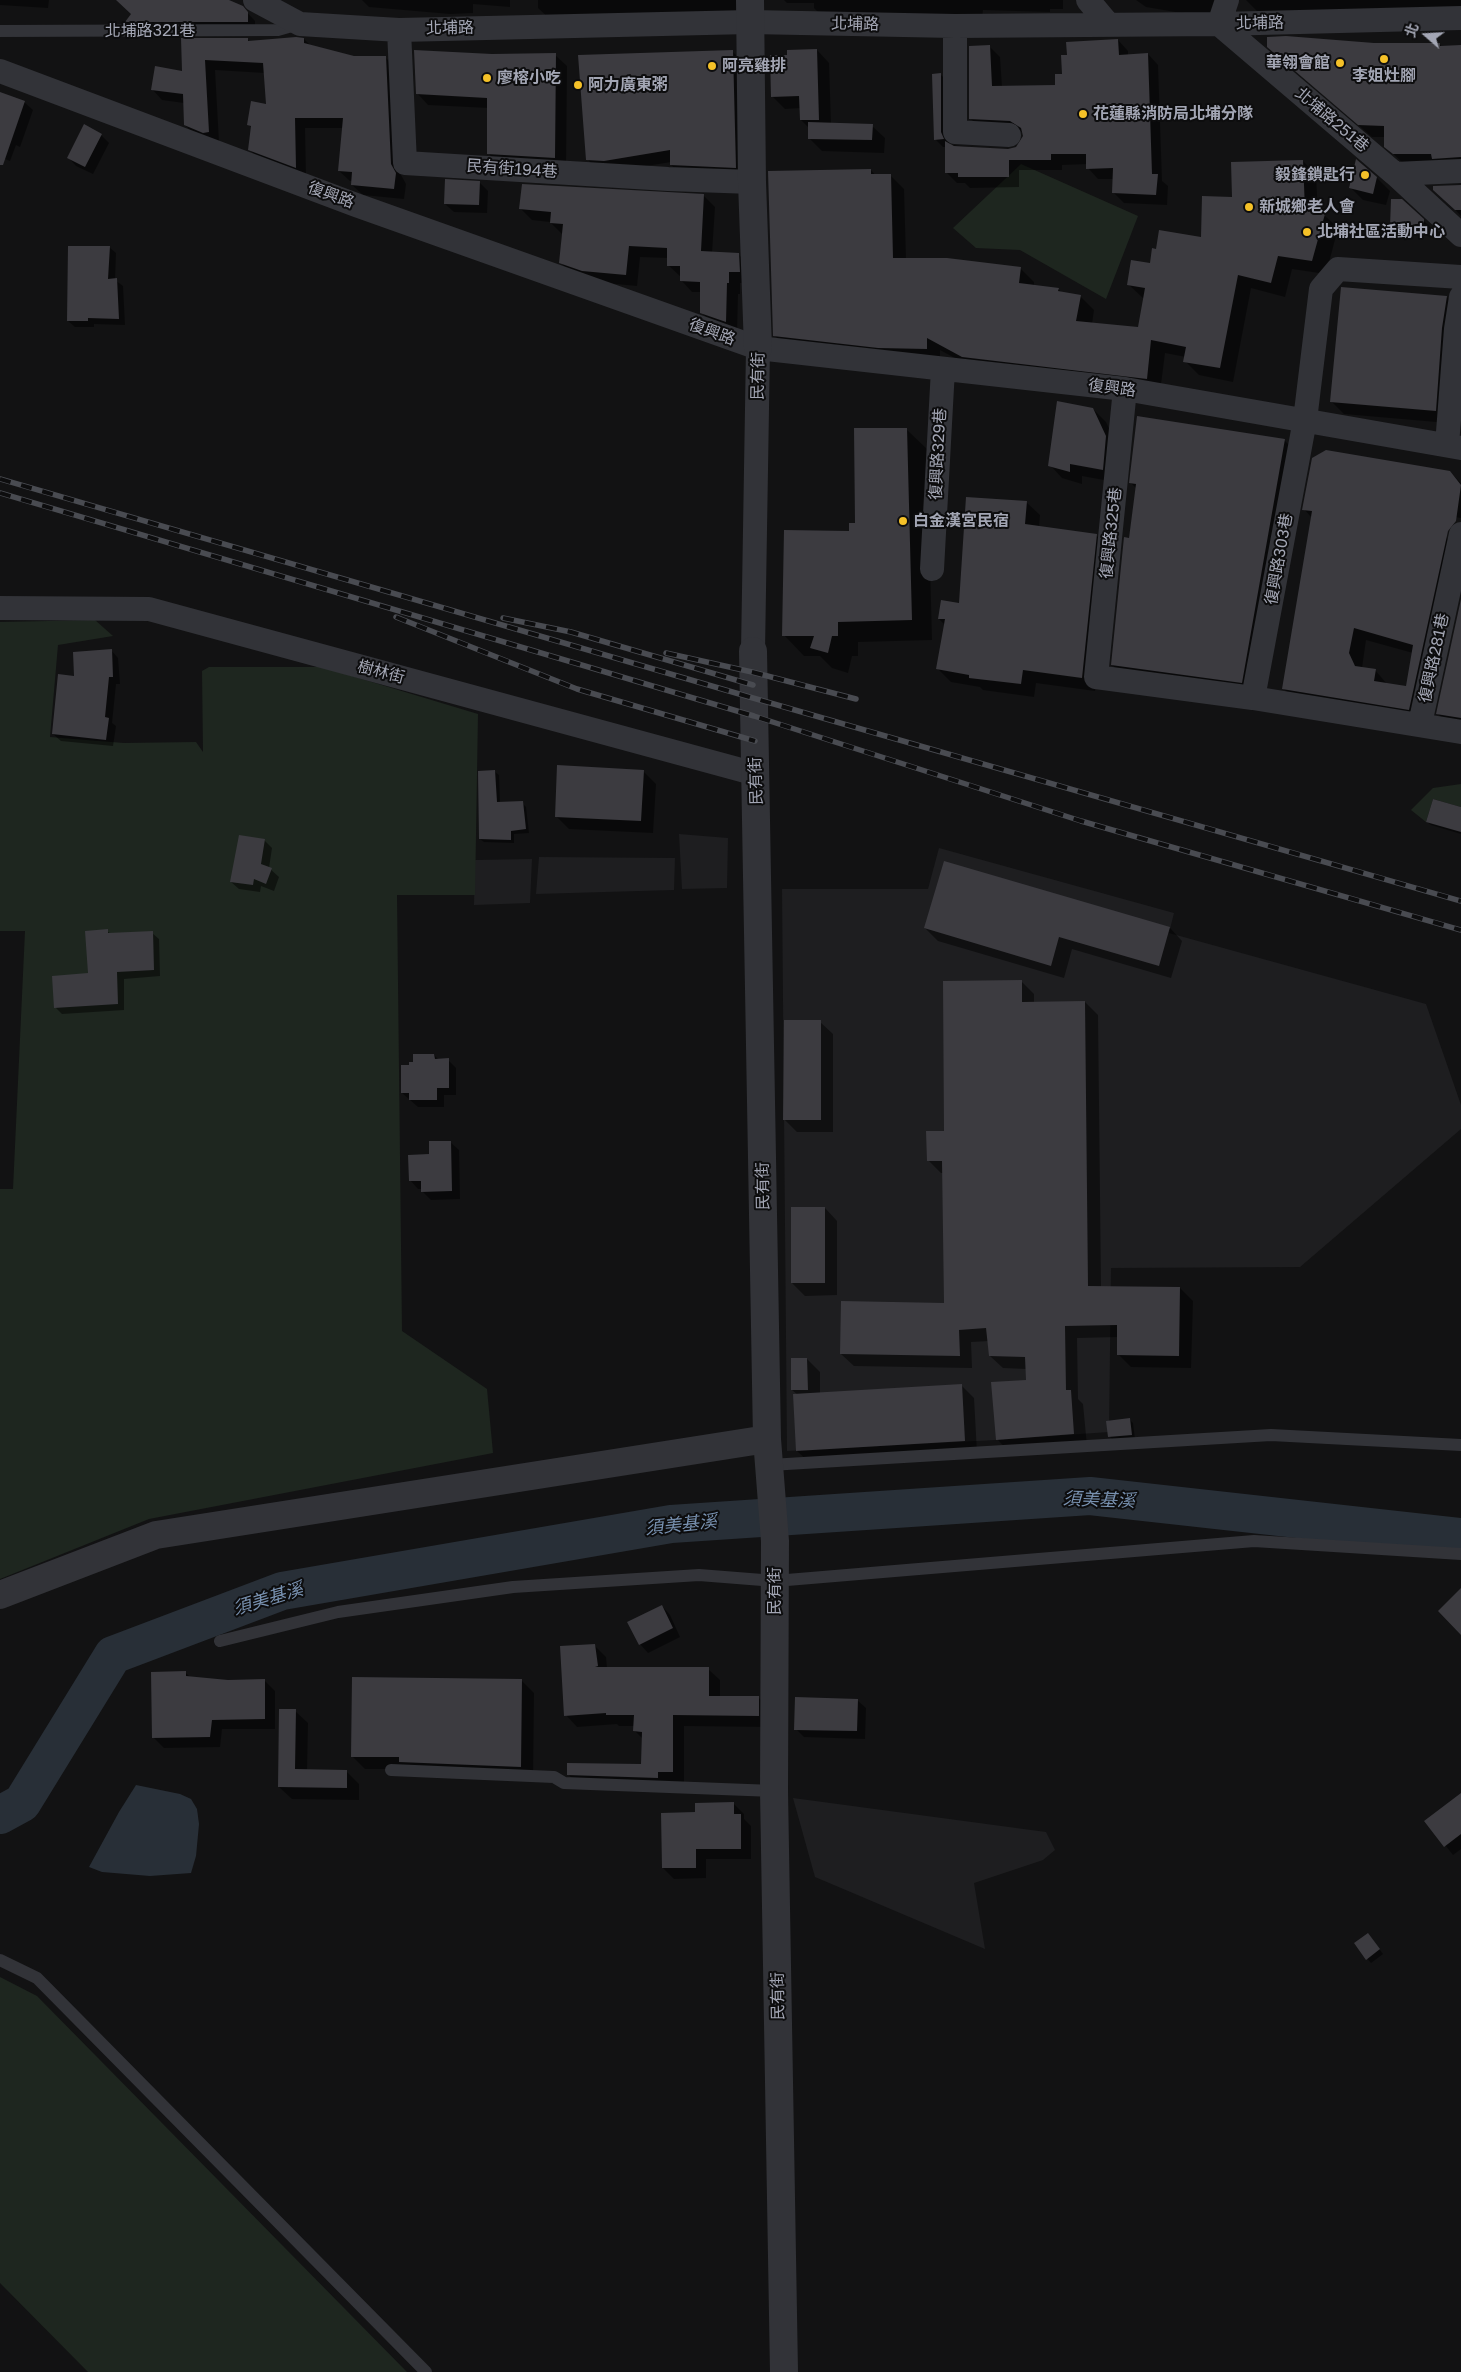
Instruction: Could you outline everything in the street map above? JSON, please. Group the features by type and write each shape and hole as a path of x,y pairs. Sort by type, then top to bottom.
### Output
{"street":[{"name":"北埔路","path":"255,0 300,24 399,30 750,11 956,26 1219,24 1461,18"},
{"path":"1088,0 1108,24"},
{"path":"1219,24 1227,0"},
{"name":"民有街","path":"750,11 752,182 758,348 753,651 767,1439 775,1541 774,1791 784,2372"},
{"name":"北埔路251巷","path":"1219,24 1395,174 1461,235"},
{"path":"956,26 955,132 1009,135"},
{"name":"民有街194巷","path":"399,30 405,162 668,179 752,182"},
{"name":"復興路","path":"0,71 356,204 758,348 1125,389 1454,446"},
{"path":"1395,174 1461,171"},
{"name":"復興路303巷","path":"1253,698 1305,420 1321,289 1338,269 1461,277"},
{"path":"1454,446 1461,297"},
{"name":"復興路329巷","path":"932,569 943,370"},
{"name":"復興路325巷","path":"1125,389 1096,677 1253,698"},
{"name":"復興路281巷","path":"1420,724 1461,534"},
{"name":"樹林街","path":"0,608 149,609 756,774"},
{"path":"1253,698 1461,732"},
{"path":"0,1595 156,1535 767,1439"}],"lane":[{"name":"北埔路321巷","path":"0,31 278,30 300,24"},
{"path":"770,1465 1271,1435 1461,1445"},
{"path":"220,1641 338,1612 513,1587 699,1575 775,1581 1254,1541 1461,1554"},
{"path":"391,1770 554,1778 564,1783 774,1791"},
{"path":"0,1960 37,1978 426,2372"}],"shaded area":[{"path":"1021,164 1138,216 1106,299 1020,250 976,248 953,228"},
{"path":"95,620 113,636 58,645 50,737 124,743 196,742 203,752 202,671 209,667 322,667 478,714 475,895 397,895 402,1331 487,1389 493,1453 149,1519 0,1579 0,1189 13,1189 25,931 0,931 0,622"},
{"path":"1461,784 1461,807 1433,799 1426,822 1411,810 1433,788"},
{"path":"679,834 728,838 727,888 682,889"},
{"path":"939,848 1174,913 1169,933 1426,1004 1461,1105 1461,1129 1300,1267 1111,1268 1109,1432 787,1451 782,889 928,889"},
{"path":"539,857 675,858 674,890 536,894"},
{"path":"532,859 530,903 474,905 475,860"},
{"path":"136,1785 180,1794 191,1799 197,1809 199,1824 196,1856 191,1873 150,1876 102,1872 89,1867"},
{"path":"793,1798 1046,1832 1055,1850 1043,1860 974,1883 985,1949 815,1877"},
{"path":"0,1977 37,1996 407,2372 88,2372 0,2283"}],"building":[{"path":"116,0 229,0 243,6 248,12 248,22 125,22 131,14"},
{"path":"1286,36 1374,43 1440,43 1440,46 1461,45 1461,157 1432,159 1431,154 1393,154 1384,147 1384,126 1358,125 1267,47 1267,37"},
{"path":"181,38 248,38 248,41 304,38 304,43 354,56 386,56 391,164 396,173 394,189 351,185 352,172 338,171 343,118 295,118 296,168 248,150 251,126 247,125 251,101 266,104 263,63 205,60 209,132 203,133 184,125 183,94 151,90 155,66 182,71"},
{"path":"1118,39 1119,55 1148,53 1152,174 1158,174 1156,195 1112,193 1113,168 1086,169 1086,154 1051,154 1051,160 1009,160 1009,177 958,177 958,173 945,173 945,141 954,146 1008,149 1016,147 1023,136 1021,128 1010,121 969,119 969,46 990,45 992,86 1055,85 1055,74 1062,74 1061,55 1067,55 1066,42"},
{"path":"817,49 819,120 800,120 799,96 771,97 770,55 787,55 787,50"},
{"path":"414,50 492,54 556,53 555,158 487,154 487,98 416,94"},
{"path":"733,50 736,168 670,165 670,150 604,161 586,160 578,55"},
{"path":"941,73 941,132 944,139 934,140 932,74"},
{"path":"0,92 25,101 3,165 0,165"},
{"path":"808,122 873,124 872,140 808,139"},
{"path":"84,124 102,134 85,167 67,158"},
{"name":"毅鋒鎖匙行","path":"1356,159 1377,177 1373,194 1349,188"},
{"path":"1303,160 1305,210 1325,214 1312,261 1278,256 1271,283 1238,275 1220,368 1183,362 1186,347 1151,340 1147,379 962,357 927,338 927,349 878,348 773,336 768,171 871,169 871,174 891,174 893,258 947,258 1021,267 1019,283 1059,288 1058,291 1081,295 1076,321 1138,327 1145,288 1127,285 1131,260 1150,263 1152,248 1156,249 1159,230 1201,237 1202,196 1232,197 1231,162"},
{"path":"445,179 480,181 479,205 444,204"},
{"path":"522,184 704,194 701,251 739,253 740,272 729,272 726,322 700,313 700,282 680,281 680,266 667,266 667,248 629,246 626,275 582,271 559,263 563,224 550,223 551,212 519,209"},
{"path":"1461,185 1461,210 1455,210 1433,190 1433,186"},
{"path":"1391,199 1402,199 1424,219 1424,224 1415,224 1415,227 1390,227"},
{"path":"68,246 110,246 108,279 117,278 119,319 88,318 88,321 67,321"},
{"path":"1341,287 1447,296 1442,328 1436,411 1330,402"},
{"path":"1057,401 1093,408 1106,436 1103,470 1070,464 1070,472 1048,466"},
{"path":"1137,416 1285,439 1242,683 1111,665 1124,537 1129,538 1136,484 1129,483"},
{"path":"854,428 907,428 912,620 838,622 838,636 832,636 828,653 810,648 814,636 782,636 784,530 849,531 849,523 855,523"},
{"path":"1326,450 1450,471 1461,485 1456,521 1448,531 1409,710 1282,689 1312,511 1302,510 1312,458","holes":["1354,628 1413,645 1406,686 1374,681 1376,669 1355,666 1349,653"]},
{"path":"966,497 1027,501 1025,524 1097,534 1082,678 1023,670 1021,684 969,678 969,675 936,669 945,619 938,619 941,600 959,603"},
{"path":"1461,599 1461,718 1436,714"},
{"path":"112,649 113,677 109,677 105,717 109,718 106,740 52,734 58,674 74,676 73,652"},
{"path":"557,765 644,770 641,821 555,817"},
{"path":"495,770 497,802 523,801 526,829 511,831 511,840 479,839 478,771"},
{"path":"1433,799 1461,807 1461,832 1426,822"},
{"path":"239,835 265,839 261,864 272,868 266,884 254,879 253,885 230,882"},
{"path":"944,861 1170,927 1159,966 1059,937 1051,966 924,928"},
{"path":"108,929 108,933 153,931 154,970 117,972 118,1004 54,1008 52,976 88,973 85,931"},
{"path":"1022,980 1022,1002 1085,1001 1088,1286 1180,1287 1179,1356 1117,1355 1117,1325 1065,1326 1066,1390 1071,1390 1074,1434 996,1440 991,1382 1026,1380 1025,1357 989,1356 986,1328 959,1330 960,1356 840,1354 841,1301 944,1303 942,1161 927,1161 926,1131 944,1131 943,981"},
{"path":"784,1020 821,1020 821,1120 783,1120"},
{"path":"413,1054 434,1054 435,1059 449,1058 449,1088 437,1088 437,1100 409,1100 409,1093 401,1093 401,1065 409,1065 409,1062 413,1062"},
{"path":"429,1141 451,1141 452,1191 421,1192 421,1181 409,1181 408,1155 429,1154"},
{"path":"791,1207 825,1207 825,1283 791,1283"},
{"path":"791,1358 807,1358 808,1390 791,1390"},
{"path":"962,1384 965,1441 796,1451 793,1394"},
{"path":"1130,1418 1132,1435 1108,1437 1106,1421"},
{"path":"1461,1588 1461,1635 1438,1611"},
{"path":"662,1605 673,1628 639,1645 627,1622"},
{"path":"595,1644 598,1666 595,1667 709,1667 709,1696 759,1696 759,1716 673,1715 673,1772 658,1772 658,1778 567,1775 567,1763 641,1764 642,1732 633,1731 634,1715 606,1715 606,1713 564,1716 560,1646"},
{"path":"186,1671 186,1676 228,1680 265,1679 265,1719 212,1720 210,1737 152,1738 151,1672"},
{"path":"352,1677 522,1679 521,1767 399,1762 399,1757 351,1757"},
{"path":"795,1697 858,1699 857,1731 794,1730"},
{"path":"279,1709 296,1709 295,1769 347,1770 347,1788 278,1787"},
{"path":"1461,1793 1461,1834 1444,1847 1424,1821"},
{"path":"734,1802 734,1814 741,1814 741,1849 696,1849 696,1868 662,1868 661,1813 695,1812 695,1803"},
{"path":"1368,1933 1380,1949 1366,1960 1354,1943"}],"waterway":[{"name":"須美基溪","path":"0,1815 22,1803 113,1655 282,1591 671,1524 1090,1496 1461,1537"}],"railway":[{"path":"0,479 1461,901"},
{"path":"0,493 754,716 1081,821 1461,930"},
{"path":"396,617 577,689 755,741"},
{"path":"503,618 571,632 753,685"},
{"path":"666,653 752,672 856,699"}],"place":[{"name":"李姐灶腳","path":"1384,59"},
{"name":"華翎會館","path":"1340,63"},
{"name":"阿亮雞排","path":"712,66"},
{"name":"廖榕小吃","path":"487,78"},
{"name":"阿力廣東粥","path":"578,85"},
{"name":"花蓮縣消防局北埔分隊","path":"1083,114"},
{"name":"毅鋒鎖匙行","path":"1365,175"},
{"name":"新城鄉老人會","path":"1249,207"},
{"name":"北埔社區活動中心","path":"1307,232"},
{"name":"白金漢宮民宿","path":"903,521"}]}
